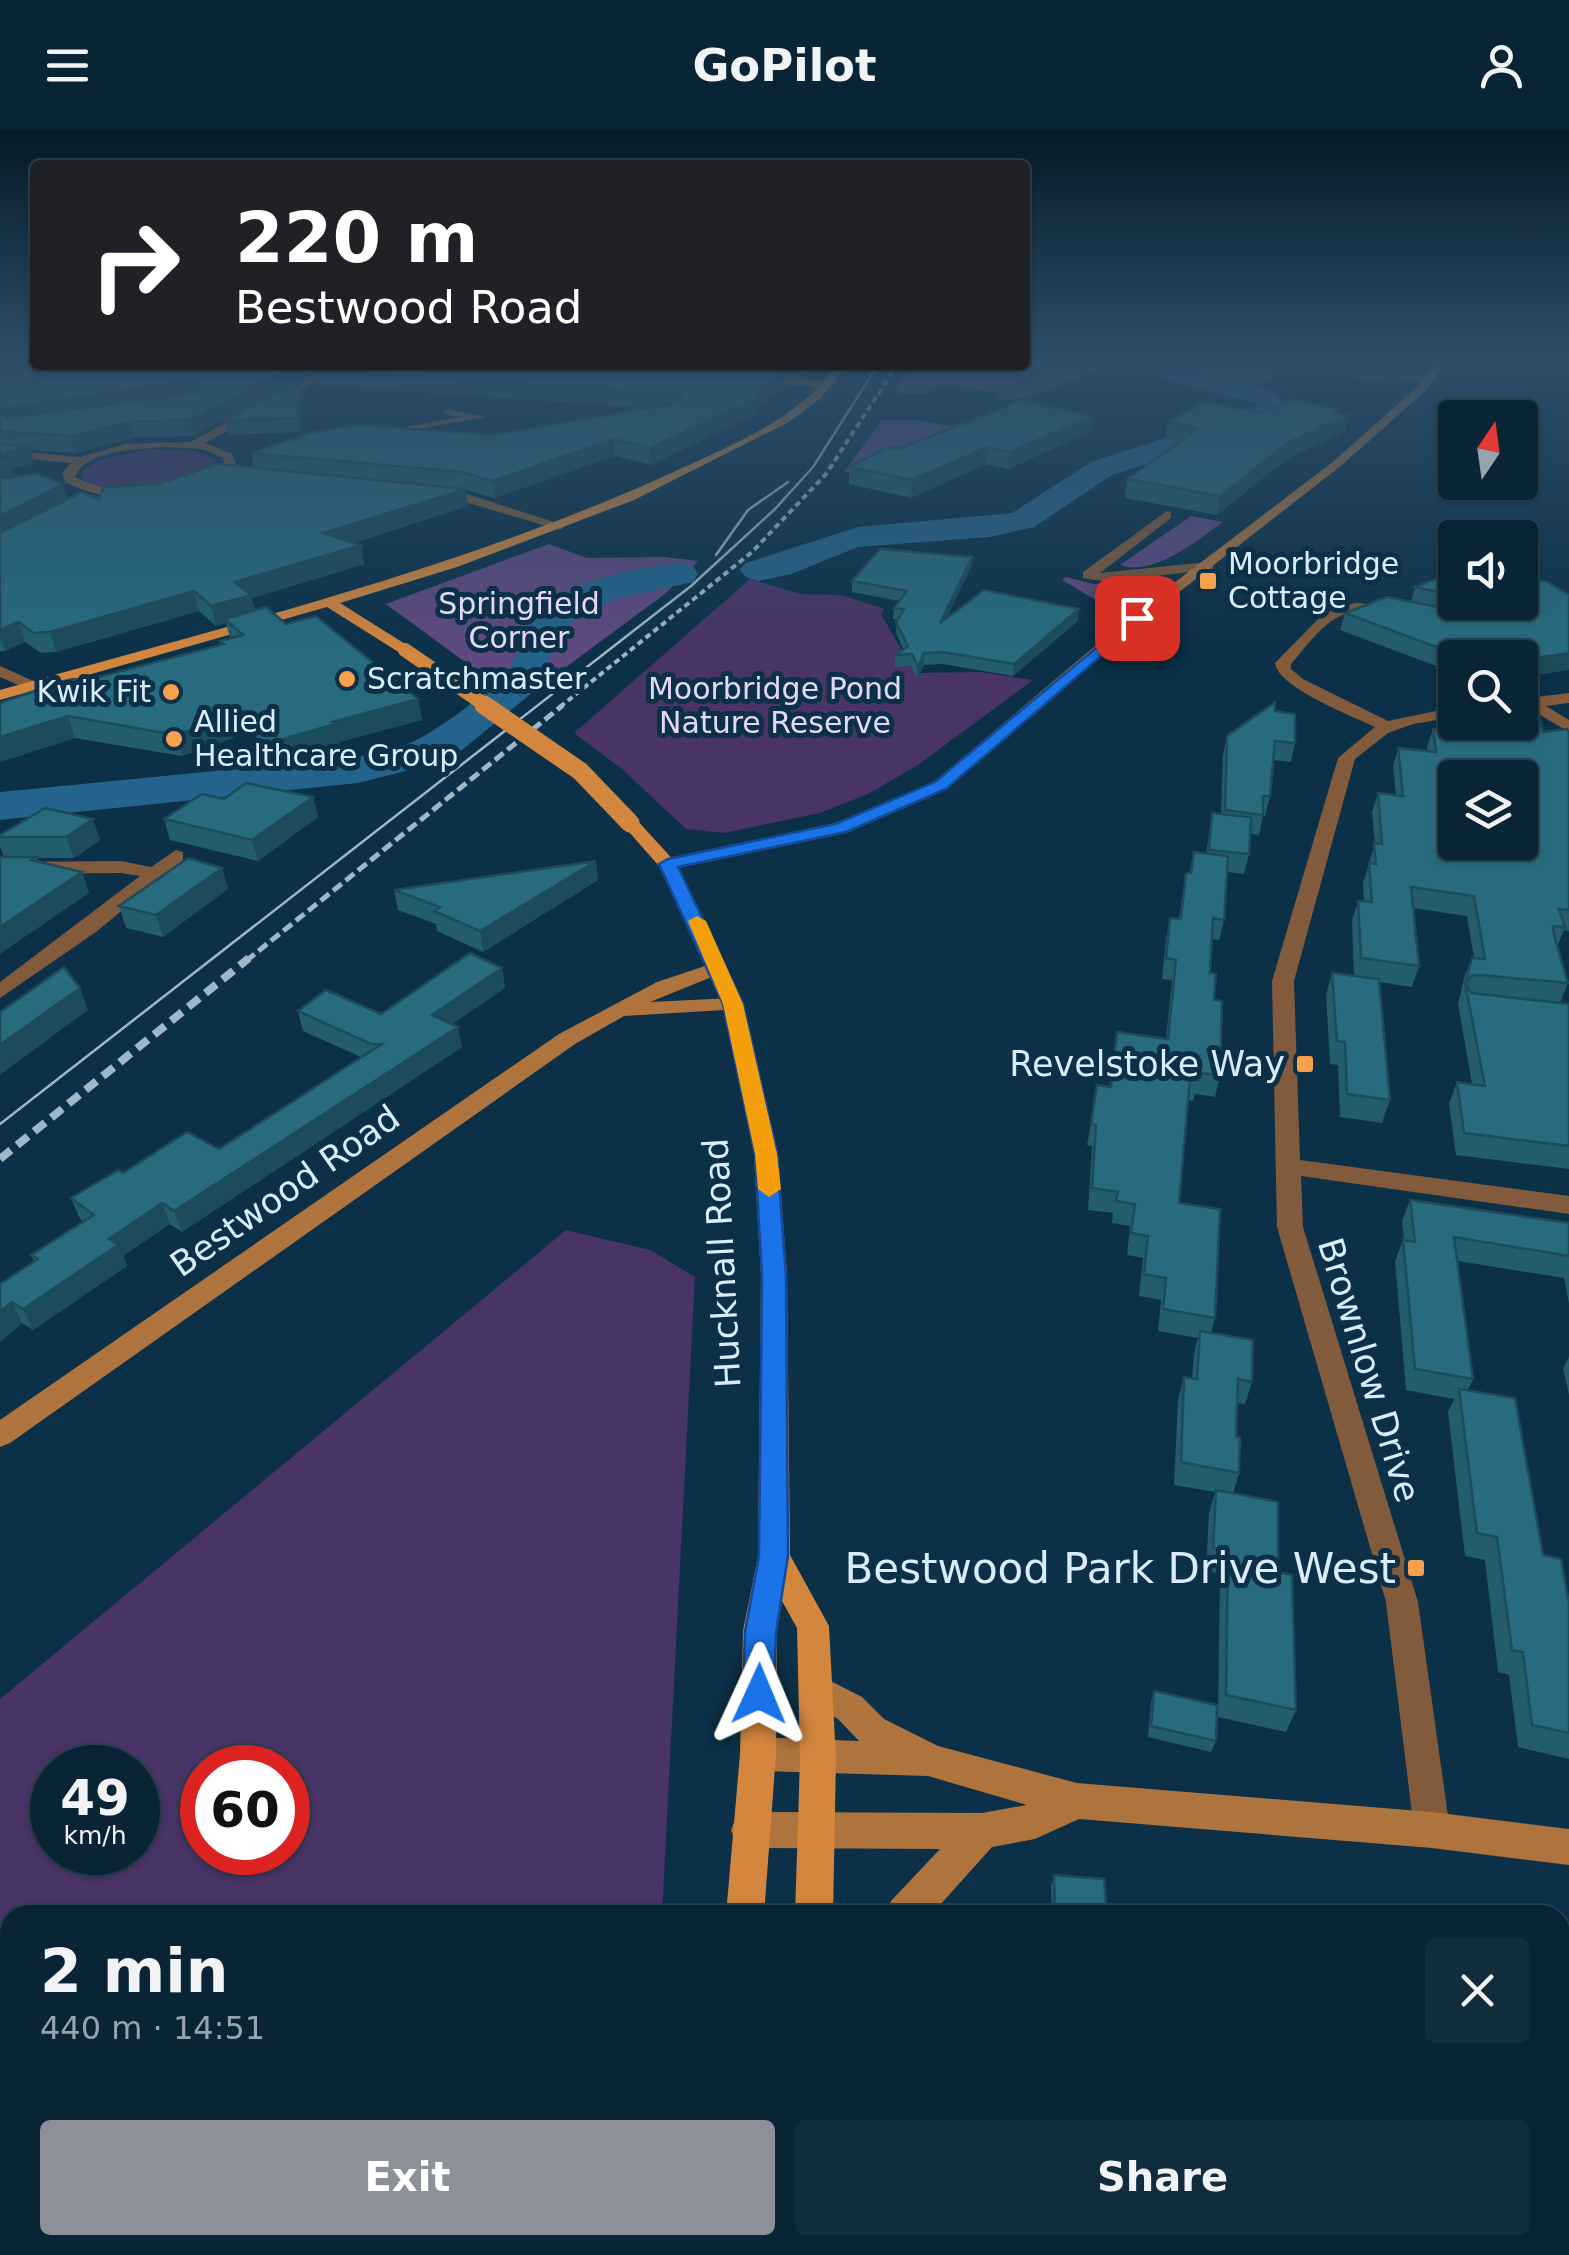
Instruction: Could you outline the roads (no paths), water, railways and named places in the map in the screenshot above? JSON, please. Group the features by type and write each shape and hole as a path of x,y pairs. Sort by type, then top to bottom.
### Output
{"main road":[{"path":"0,695 160,648 332,604 560,526 717,456"},
{"path":"668,864 840,828 940,786 1137,618 1345,456"},
{"name":"Hucknall Road","path":"332,604 580,772 668,864 733,1004 768,1176 774,1276 774,1556 760,1632 758,1754 746,1905"},
{"name":"Bestwood Road","path":"0,1436 567,1039 664,986 718,968"},
{"name":"Bestwood Road","path":"614,1010 733,1004"},
{"name":"Hucknall Road","path":"774,1556 813,1626 818,1759 814,1905"},
{"path":"817,1690 850,1708 872,1731 933,1762 1078,1801 1432,1830 1569,1847"},
{"path":"758,1754 933,1762"},
{"path":"750,1830 982,1831 1035,1821 1078,1801"},
{"path":"914,1905 982,1831"}],"street":[{"path":"38,456 83,460 98,456"},
{"path":"83,460 65,480 104,492 172,488 226,474 233,456"},
{"path":"76,506 104,492"},
{"path":"426,493 463,496 560,526"},
{"path":"1167,519 1088,576 1109,578 1208,566"},
{"path":"1386,726 1297,682 1283,664 1334,610 1358,606 1419,614"},
{"path":"0,671 32,686"},
{"path":"1538,702 1569,698"},
{"path":"1538,710 1569,727"},
{"name":"Brownlow Drive","path":"1432,1830 1402,1602 1293,1245 1283,981 1341,768 1364,739 1386,726 1438,715"},
{"path":"0,992 89,928 176,856"},
{"path":"0,868 120,866 154,873"},
{"path":"1288,1166 1569,1205"}],"waterway":[{"path":"758,570 858,537 989,527 1023,520 1041,512 1101,468 1134,456"},
{"path":"0,806 358,770 425,753 447,741 524,679 540,635 561,612 601,591 646,578 680,574"}],"tram line":[{"path":"0,1124 691,586 775,509 820,456"},
{"path":"716,555 748,510 788,482"}],"railway":[{"path":"560,707 752,552 826,474 838,456"},
{"path":"246,961 563,705"},
{"path":"0,1159 249,958"}],"place":[{"name":"Moorbridge Cottage","path":"1208,581"},
{"name":"Scratchmaster","path":"347,679"},
{"name":"Kwik Fit","path":"171,692"},
{"name":"Allied Healthcare Group","path":"174,739"},
{"name":"Revelstoke Way","path":"1305,1064"},
{"name":"Bestwood Park Drive West","path":"1416,1568"}],"park label":[{"name":"Springfield Corner","path":"519,621"},
{"name":"Moorbridge Pond Nature Reserve","path":"775,706"}]}
